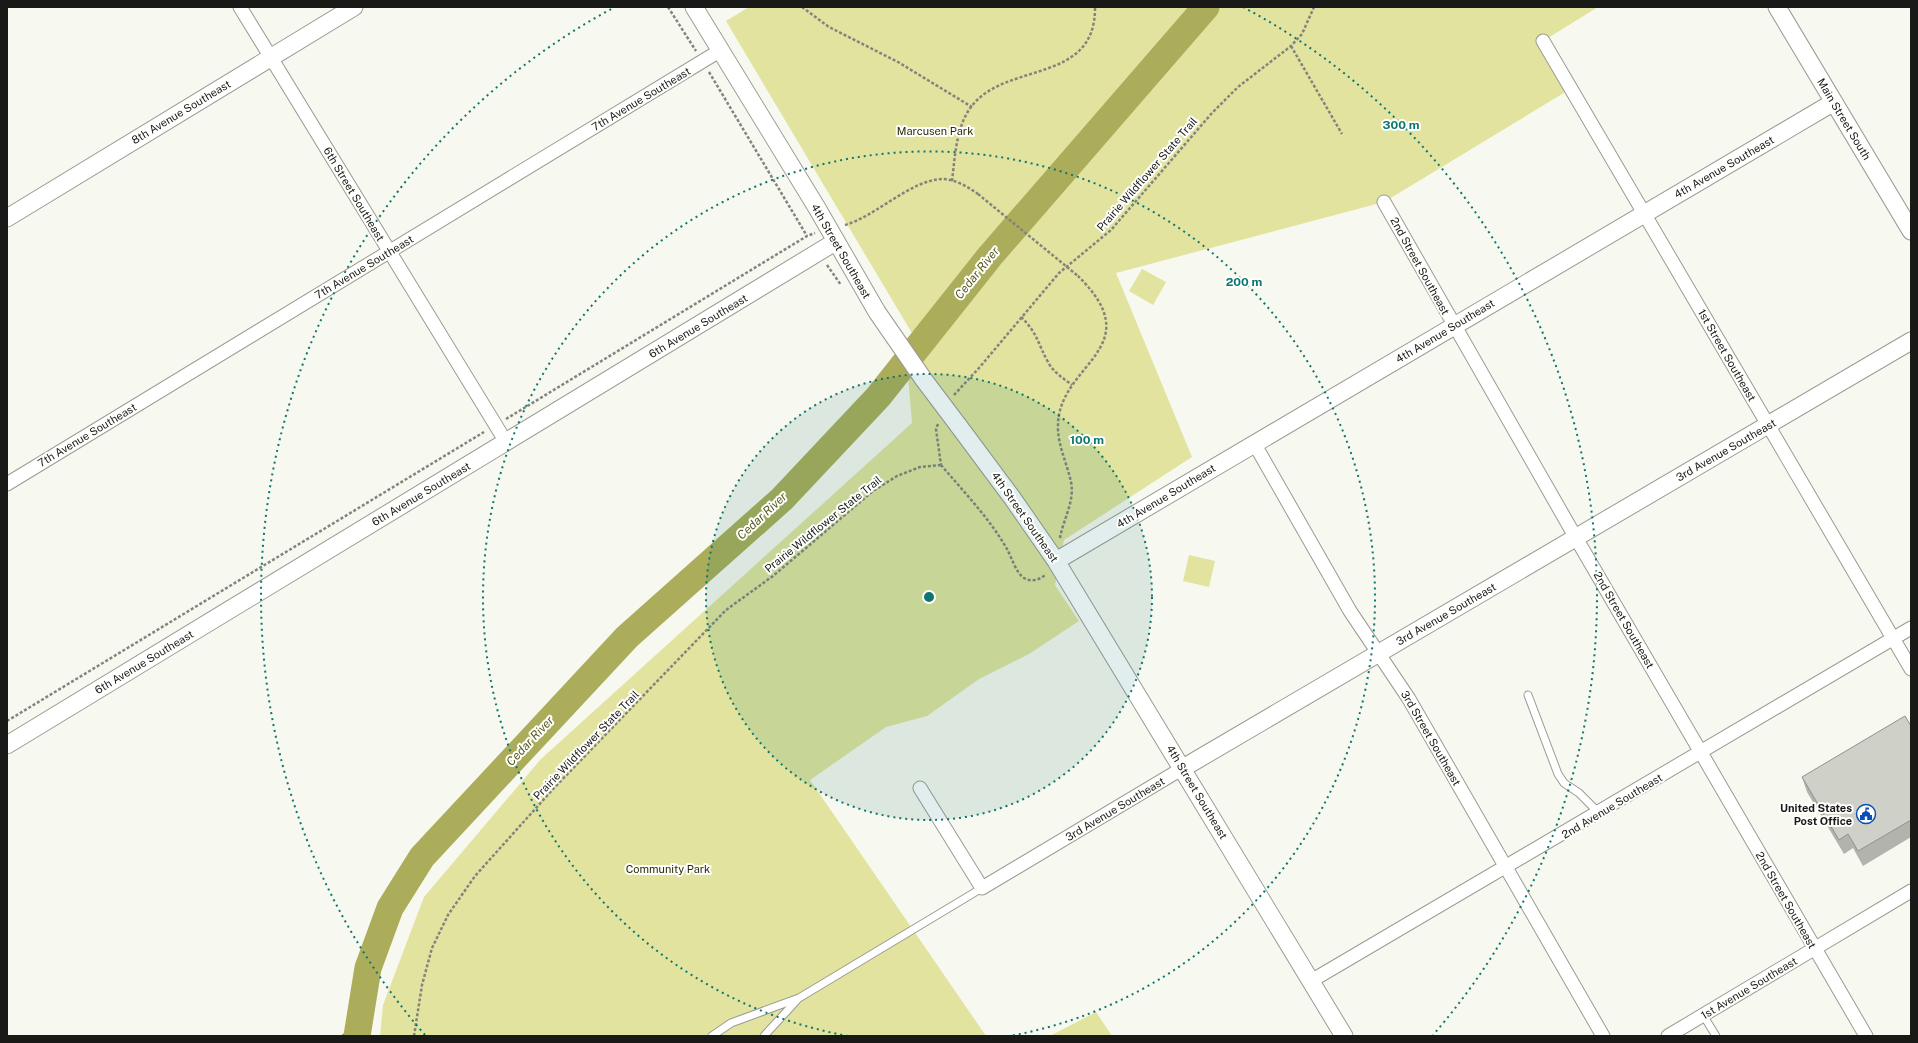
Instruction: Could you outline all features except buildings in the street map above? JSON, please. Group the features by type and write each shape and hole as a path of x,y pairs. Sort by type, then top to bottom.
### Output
{"street":[{"name":"6th Street Southeast","path":"240,7 272,57 389,252 506,442"},
{"name":"8th Avenue Southeast","path":"7,218 354,7"},
{"name":"4th Street Southeast","path":"694,7 895,340 1014,499 1056,560 1344,1036"},
{"name":"Main Street South","path":"1777,7 1911,231"},
{"name":"1st Street Southeast","path":"1543,41 1911,669"},
{"name":"7th Avenue Southeast","path":"7,484 721,50"},
{"name":"4th Avenue Southeast","path":"1056,560 1834,102"},
{"name":"2nd Street Southeast","path":"1384,202 1576,538 1866,1036"},
{"name":"6th Avenue Southeast","path":"7,745 819,252 832,236"},
{"name":"3rd Avenue Southeast","path":"982,888 1378,653 1911,341"},
{"name":"3rd Street Southeast","path":"1254,443 1350,611 1408,699 1603,1036"},
{"name":"2nd Avenue Southeast","path":"1311,981 1701,753 1911,628"},
{"path":"920,788 982,888"},
{"name":"1st Avenue Southeast","path":"1668,1036 1911,891"}],"lane":[{"path":"1528,695 1558,774 1564,783 1590,802 1599,813"},
{"path":"712,1036 731,1023 799,998 982,888"},
{"path":"764,1036 799,998"},
{"path":"1703,1015 1716,1036"}],"path":[{"path":"668,7 807,236 844,288"},
{"path":"802,7 829,27 898,62 972,107"},
{"path":"952,181 957,146 966,116 972,107 992,90 1008,82 1050,69 1073,57 1082,47 1091,31 1095,15 1095,7"},
{"name":"Prairie Wildflower State Trail","path":"950,400 1059,273 1111,230 1212,112 1238,87 1291,46 1302,34 1314,7"},
{"path":"1291,46 1342,134"},
{"path":"7,721 807,236 832,236 850,224 926,182 942,179 952,181 978,194 1078,276 1097,297 1104,317 1106,337 1101,348 1072,385 1062,403 1058,423 1059,441 1072,483 1071,500 1063,523 1056,560 1045,575 1035,580 1029,580 1022,577 1007,549 985,518 941,465 936,429 938,422"},
{"path":"1021,317 1030,325 1048,362 1056,372 1072,385"},
{"name":"Prairie Wildflower State Trail","path":"414,1036 422,985 432,948 448,915 475,876 554,788 726,610 773,576 873,491 897,476 920,467 941,465"}],"green space":[{"name":"Community Park","path":"749,7 1598,7 1543,41 1572,88 1384,202 1116,273 1192,457 1064,540 1055,585 1079,621 1029,654 979,679 927,716 886,727 810,780 986,1036 380,1036 383,1005 424,897 541,759 912,423 907,364 922,350 726,21"},
{"path":"1142,269 1166,282 1153,305 1129,291"},
{"path":"1189,555 1215,561 1209,587 1183,581"},
{"path":"1096,1012 1112,1036 1050,1036"}],"waterway":[{"name":"Cedar River","path":"357,1036 368,968 390,908 422,857 627,637 782,499 878,397 990,256 1206,7"},
{"path":"344,1036 358,1028"}],"place":[{"name":"United States Post Office","path":"1866,814"}],"park label":[{"name":"Marcusen Park","path":"935,131"}]}
